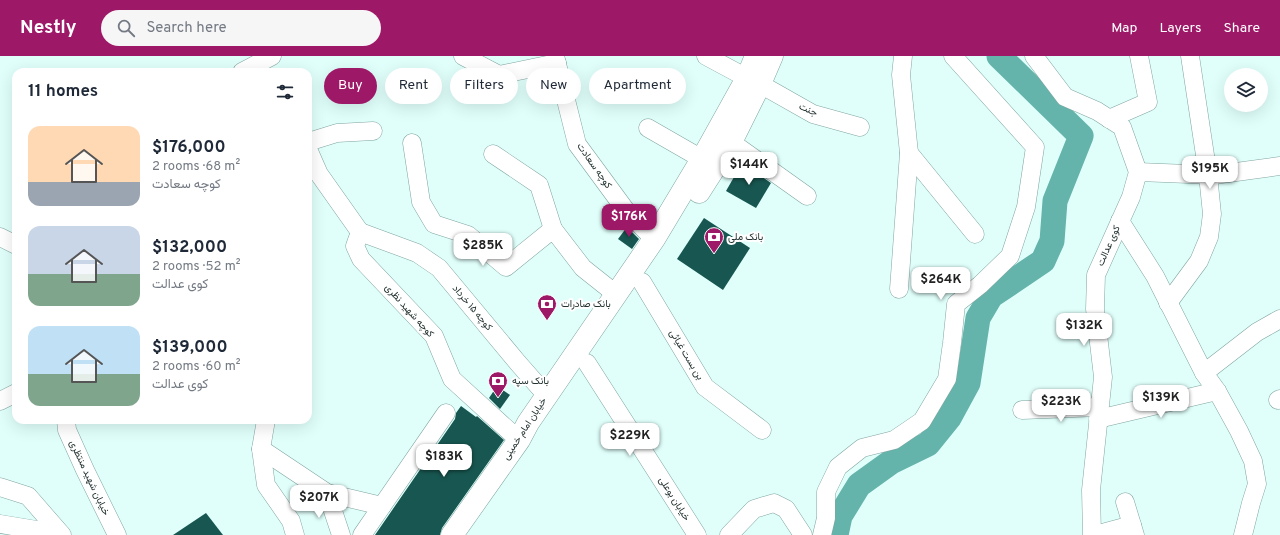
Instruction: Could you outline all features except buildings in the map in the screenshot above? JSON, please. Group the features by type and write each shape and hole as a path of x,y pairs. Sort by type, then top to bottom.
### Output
{"main road":[{"name":"خیابان امام خمینی","path":"471,535 642,282 731,142 754,81 756,56"},
{"name":"خیابان امام خمینی","path":"452,535 519,440 528,423 617,295 654,239 702,159 772,56"}],"street":[{"path":"463,56 499,75 556,59"},
{"name":"جنت","path":"706,56 813,114 860,128"},
{"path":"899,289 909,153 901,75 903,56"},
{"path":"822,535 826,518 826,492 838,467 862,448 894,440 922,421 947,379 956,304 980,285 1010,256 1026,207 1036,147 953,56"},
{"path":"1034,56 1066,96 1097,111 1122,127 1138,172 1214,175 1280,166"},
{"path":"1109,119 1148,102 1139,56"},
{"path":"1168,303 1199,261 1209,236 1212,214 1208,175 1190,56"},
{"name":"کوچه سعادت","path":"556,59 577,144 627,212 654,239"},
{"path":"254,68 271,62"},
{"path":"648,128 702,159"},
{"path":"312,141 337,133 373,131"},
{"path":"731,142 807,196"},
{"path":"412,143 420,202 434,224 468,235 506,267 553,228"},
{"path":"909,153 975,234"},
{"path":"493,154 539,185 553,228 583,268 617,295"},
{"path":"312,158 319,174 360,232"},
{"name":"کوی عدالت","path":"1092,535 1091,490 1103,377 1095,309 1096,276 1131,197 1138,172"},
{"path":"1120,221 1155,276 1204,373 1217,390 1253,461 1257,484 1241,534"},
{"name":"کوچه ۱۵ خرداد","path":"360,232 417,253 439,268 518,364 547,396"},
{"name":"کوچه شهید نظری","path":"360,232 355,246 361,259 434,336 452,379 519,440"},
{"path":"0,237 12,243"},
{"name":"بن بست غیاثی","path":"642,282 705,387 762,430"},
{"path":"1204,373 1257,332 1280,319"},
{"name":"خیابان بوعلی","path":"587,363 697,535"},
{"path":"1022,410 1099,413 1217,390"},
{"path":"0,400 12,395"},
{"path":"362,535 446,413"},
{"name":"خیابان شهید منتظری","path":"66,424 67,430 84,470 116,535"},
{"path":"265,424 261,449 266,485 291,521 295,535"},
{"path":"261,449 327,493 382,506"},
{"path":"0,487 28,496 61,535"},
{"path":"327,493 341,535"},
{"path":"1095,535 1134,530 1124,502"},
{"path":"729,535 754,508 774,504 786,509 803,535"},
{"path":"0,524 61,535"}],"waterway":[{"path":"836,535 840,516 859,485 891,462 928,444 949,418 968,383 978,318 991,296 1043,261 1052,241 1055,201 1081,136 999,56"}],"place":[{"name":"بانک ملی","path":"714,254"},
{"name":"بانک صادرات","path":"547,321"},
{"name":"بانک سپه","path":"498,398"}]}
